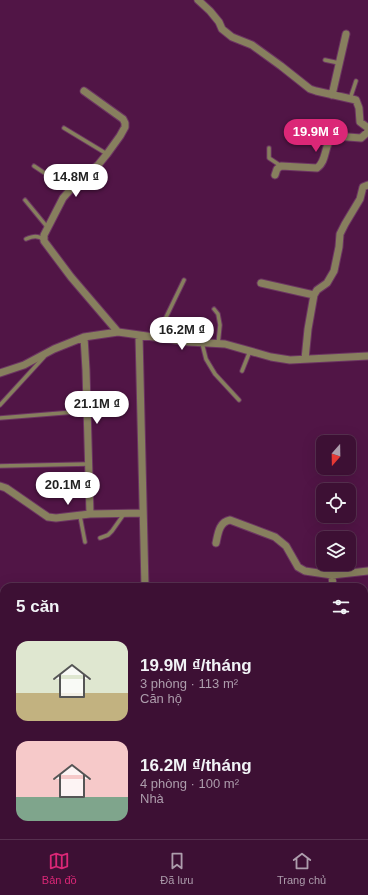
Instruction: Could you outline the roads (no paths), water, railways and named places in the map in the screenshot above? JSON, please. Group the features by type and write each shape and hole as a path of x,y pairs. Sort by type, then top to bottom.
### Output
{"street":[{"path":"198,0 210,10 220,22 222,29 232,37 252,45 310,88 316,91 356,100 359,108 360,122 368,128"},
{"path":"332,95 346,34"},
{"path":"84,91 123,119 125,126 120,136 98,165 78,181 63,198 44,235 44,241 71,277 118,332"},
{"path":"275,175 277,169 281,166 317,168 321,165 332,137 361,138 368,132"},
{"path":"305,359 308,328 314,295 317,290 326,283 334,271 340,234 360,199 363,187 368,185"},
{"path":"261,283 314,295"},
{"path":"0,373 24,365 54,349 84,338 118,332 189,342 225,344 271,358 290,360 368,356"},
{"path":"139,335 145,583"},
{"path":"84,338 90,514"},
{"path":"0,486 6,488 48,517 56,518 80,514 143,513"},
{"path":"216,543 218,532 222,524 225,521 230,520 276,537 286,546 298,567 305,571 332,575 368,571"},
{"path":"332,575 333,583"}],"lane":[{"path":"325,60 339,63"},
{"path":"350,99 356,81"},
{"path":"64,128 107,154"},
{"path":"269,148 269,158 281,166"},
{"path":"34,166 70,190"},
{"path":"25,200 48,228"},
{"path":"26,239 33,236 38,236 44,241"},
{"path":"156,338 184,280"},
{"path":"214,308 218,314 220,325 218,344"},
{"path":"202,343 206,359 215,374 239,400"},
{"path":"242,371 250,351"},
{"path":"0,405 47,353"},
{"path":"0,418 87,411"},
{"path":"0,466 88,464"},
{"path":"100,538 108,535 112,531 124,513"},
{"path":"80,514 85,542"}]}
